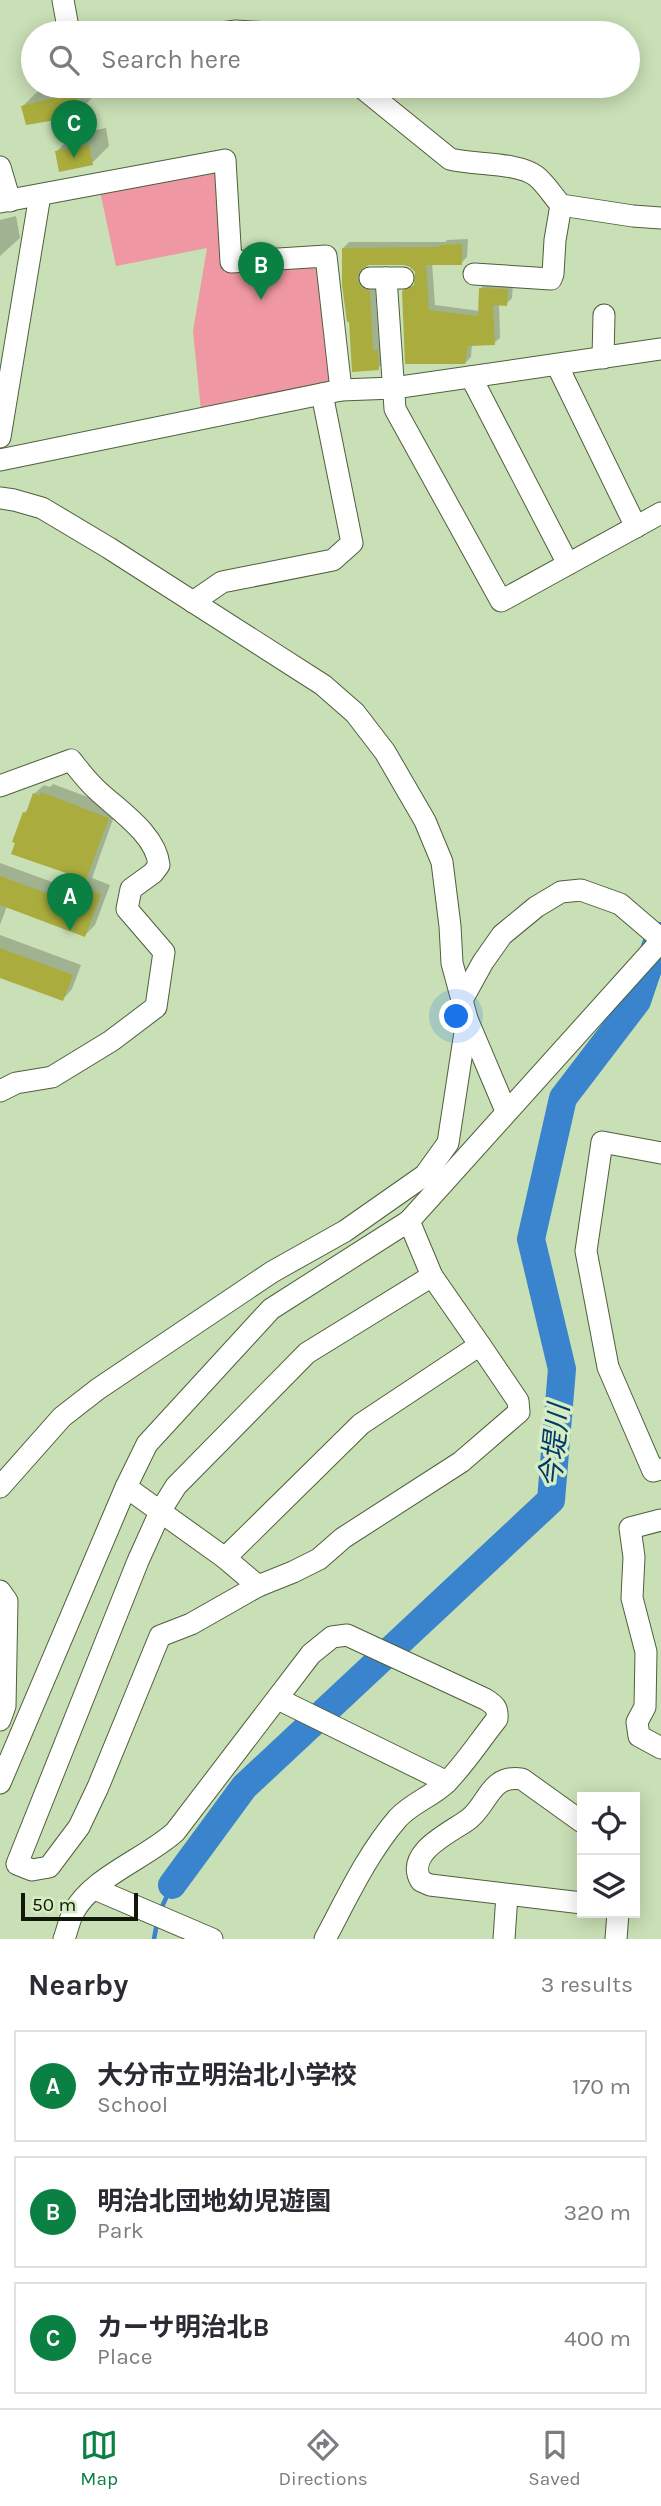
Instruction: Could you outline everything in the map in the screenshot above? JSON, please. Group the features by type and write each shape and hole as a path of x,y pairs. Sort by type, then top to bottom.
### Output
{"street":[{"path":"63,0 67,21"},
{"path":"375,98 450,159 468,164 521,169 536,176 561,205 661,218"},
{"path":"0,167 5,202 225,160 231,262 326,256 332,392 352,544 333,560 222,582 192,603"},
{"path":"0,437 40,195"},
{"path":"474,274 551,279 554,274 555,240 561,205"},
{"path":"386,278 395,409 501,601 661,513"},
{"path":"603,358 604,315"},
{"path":"0,460 332,392 394,388 603,358 658,357"},
{"path":"557,365 636,527"},
{"path":"471,377 568,564"},
{"path":"0,499 15,500 42,508 109,548 323,685 355,713 385,752 425,821 442,862 452,962 464,1010 506,1111"},
{"path":"0,786 71,760 97,790 124,811 158,852 159,866 131,889 127,909 164,952 156,1007 111,1041 52,1077 16,1083 0,1091"},
{"path":"0,1487 62,1417 98,1389 272,1272 356,1224 425,1175 448,1143 464,1010 483,961 502,935 536,907 561,892 581,890 620,904 661,940 409,1221 271,1309 147,1444 126,1487 0,1783"},
{"path":"661,1153 602,1142 586,1251 608,1367 653,1471 661,1469"},
{"path":"409,1221 432,1276 518,1401 519,1412 461,1462 343,1538 319,1559 258,1586 191,1624 160,1636 108,1765 79,1827 49,1867 32,1870 17,1864 64,1741 161,1510 176,1486 307,1353 432,1276"},
{"path":"225,1558 361,1424 480,1345"},
{"path":"126,1487 161,1510 258,1586"},
{"path":"661,1520 631,1528 634,1556 632,1598 646,1652 645,1707 637,1722 639,1736 661,1748"},
{"path":"0,1591 6,1601 5,1706 0,1720"},
{"path":"64,1939 74,1913 95,1889 108,1876 159,1847 175,1832 311,1654 323,1642 340,1635 355,1637 485,1699 497,1708 497,1719 447,1782 408,1807 395,1822 358,1876 325,1939"},
{"path":"278,1699 447,1782"},
{"path":"577,1818 522,1779 511,1777 497,1784 472,1817 433,1842 420,1858 417,1870 421,1881 430,1885 577,1902"},
{"path":"95,1889 212,1939"},
{"path":"503,1939 507,1895"},
{"path":"616,1939 618,1918"}],"shaded area":[{"path":"212,170 218,178 224,269 315,263 321,268 331,380 324,386 201,411 193,331 207,248 116,266 100,191"}],"building":[{"path":"54,98 76,98 80,113 68,118 26,125 21,106"},
{"path":"89,145 93,165 59,172 55,151"},
{"path":"462,244 462,265 426,265 429,310 478,316 479,288 508,289 507,306 493,305 495,345 468,346 465,364 405,364 402,291 414,285 415,272 404,265 369,265 359,271 357,279 363,289 370,291 373,350 378,350 379,370 352,372 349,322 342,285 342,248 439,247"},
{"path":"41,792 109,818 83,888 101,894 85,937 0,905 0,876 57,897 66,873 11,854 15,843 12,842 23,812 26,813 33,793 40,796"},
{"path":"0,948 73,975 63,1001 0,978"}],"waterway":[{"name":"今堤川","path":"172,1885 244,1787 551,1500 562,1369 531,1239 563,1098 637,1001 659,936"},
{"path":"160,1911 172,1885"},
{"path":"154,1939 157,1923"}],"place":[{"name":"カーサ明治北B","path":"74,158"},
{"name":"明治北団地幼児遊園","path":"261,300"},
{"name":"大分市立明治北小学校","path":"70,931"}]}
